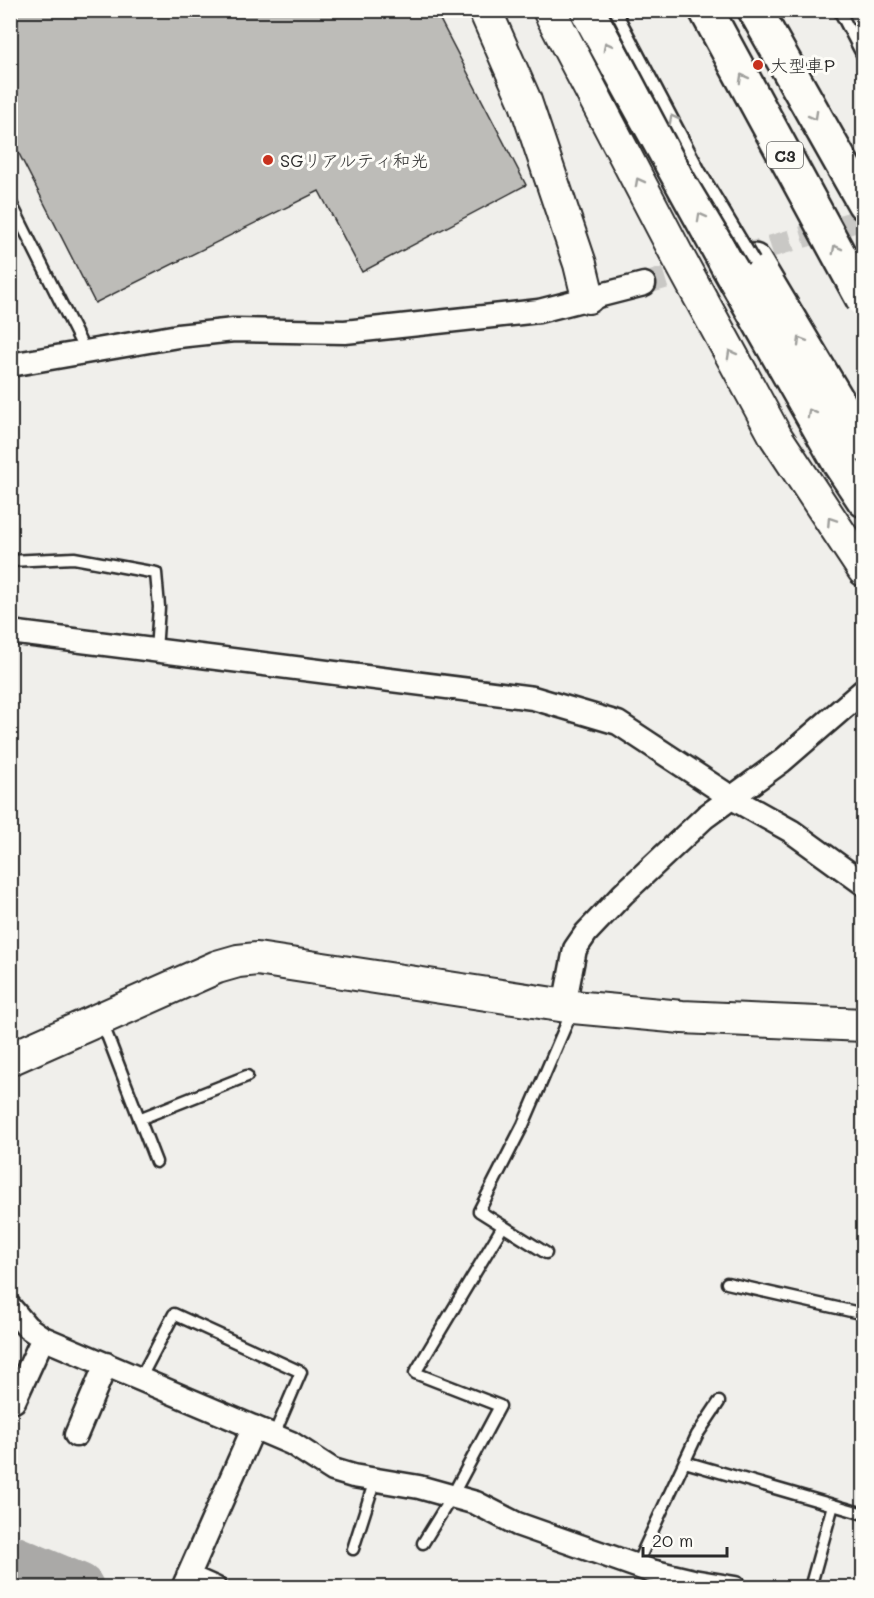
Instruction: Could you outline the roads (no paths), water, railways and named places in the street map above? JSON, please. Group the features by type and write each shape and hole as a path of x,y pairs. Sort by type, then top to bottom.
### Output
{"highway":[{"path":"587,10 852,454 864,500"},
{"name":"C3","path":"706,10 864,300"},
{"name":"C3","path":"755,10 864,203"}],"street":[{"path":"485,10 525,101 580,264 588,297"},
{"path":"549,10 676,253 776,436 864,570"},
{"path":"10,365 178,336 234,330 345,332 539,311 644,284"},
{"path":"10,632 533,698 618,723 732,798 791,831 864,884"},
{"path":"569,1007 575,949 586,933 623,894 705,817 782,761 864,690"},
{"path":"10,1059 217,968 238,961 257,959 569,1007 682,1017 864,1025"},
{"path":"10,1307 27,1328 43,1338 291,1443 333,1470 353,1476 419,1487 476,1503 517,1524 692,1584 735,1587"},
{"path":"10,1400 14,1401 43,1338"},
{"path":"76,1436 106,1364"},
{"path":"215,1587 186,1582 264,1431"}],"lane":[{"path":"615,10 700,171 741,265"},
{"path":"839,10 864,58"},
{"path":"10,201 85,351"},
{"path":"10,561 74,558 156,573 159,607 156,651"},
{"path":"546,1253 479,1211 523,1125 569,1007"},
{"path":"100,1019 156,1162"},
{"path":"139,1119 247,1077"},
{"path":"423,1543 452,1496 500,1406 415,1374 503,1226"},
{"path":"727,1283 864,1314"},
{"path":"140,1379 174,1314 301,1372 264,1431"},
{"path":"636,1566 685,1462 709,1415 719,1402"},
{"path":"685,1462 864,1514"},
{"path":"353,1549 375,1480"},
{"path":"810,1587 833,1505"}],"waterway":[{"path":"10,1559 79,1588"}],"tunnel":[{"path":"644,284 864,219"}],"place":[{"name":"大型車P","path":"758,65"},
{"name":"SGリアルティ和光","path":"268,160"}]}
